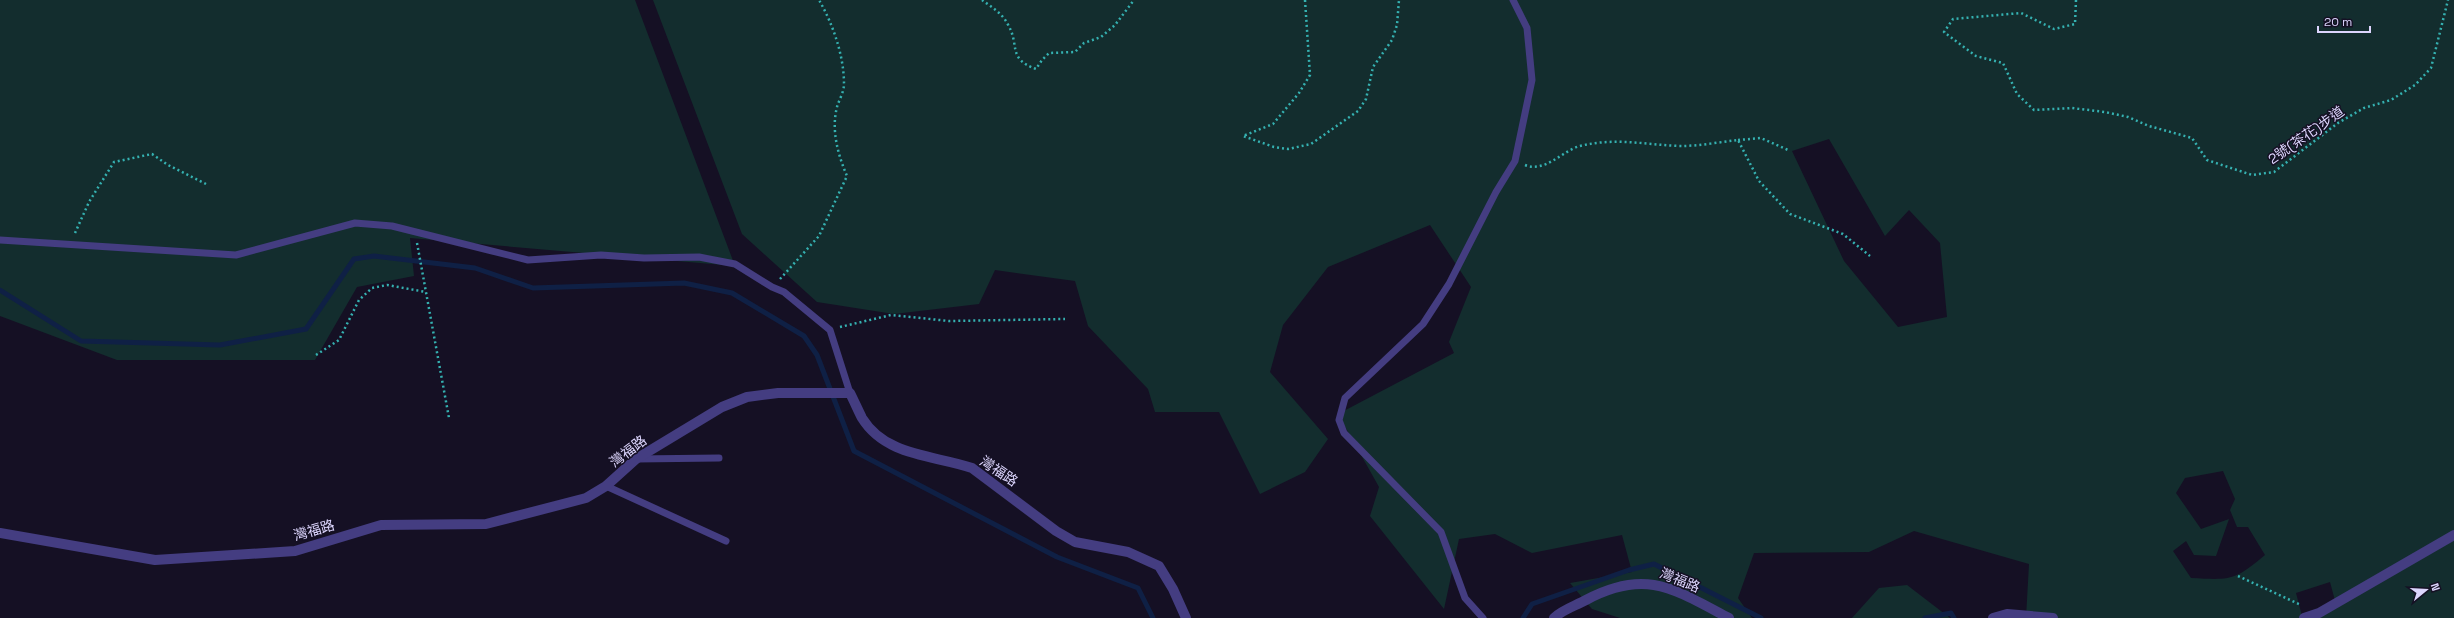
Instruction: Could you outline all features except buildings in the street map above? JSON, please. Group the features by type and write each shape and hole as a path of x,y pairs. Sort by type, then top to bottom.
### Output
{"street":[{"name":"灣福路","path":"0,533 155,560 287,551 381,525 486,524 586,498 606,486 636,459 722,407 747,397 778,393 850,393 863,419 884,441 910,453 956,462 972,468 1056,531 1075,542 1128,552 1159,566 1173,589 1186,618"},
{"path":"2304,618 2319,613 2454,535"},
{"name":"灣福路","path":"1554,618 1600,592 1623,585 1648,582 1677,591 1729,618"},
{"path":"1993,618 2007,614 2053,618"}],"lane":[{"path":"1483,618 1465,598 1441,532 1344,433 1339,420 1345,398 1423,324 1449,284 1496,192 1515,161 1532,80 1527,28 1514,0"},
{"path":"0,240 236,255 355,223 392,226 528,260 601,255 644,258 699,257 735,264 772,287 784,292 830,330 850,393"},
{"path":"636,459 719,458"},
{"path":"606,486 726,541"}],"path":[{"path":"772,287 793,267 819,236 847,176 835,137 836,108 844,86 840,57 830,20 819,0"},
{"path":"982,0 1006,21 1012,32 1016,56 1025,65 1036,69 1049,53 1075,52 1084,43 1102,37 1114,25 1134,0"},
{"path":"1305,0 1310,75 1299,93 1273,124 1243,136 1274,147 1288,149 1311,144 1358,111 1366,99 1372,67 1392,40 1397,25 1399,0"},
{"name":"2號(茶花)步道","path":"2076,0 2075,24 2054,28 2021,13 1953,19 1944,32 1976,56 2003,63 2017,94 2034,110 2072,108 2128,117 2149,126 2192,138 2207,160 2252,176 2274,172 2338,123 2364,108 2391,100 2415,85 2431,68 2448,0"},
{"path":"1515,161 1532,168 1558,159 1579,146 1622,140 1682,146 1761,138 1788,150"},
{"path":"1738,140 1759,181 1790,214 1843,234 1870,256"},
{"path":"70,245 89,202 114,162 152,154 168,165 206,184"},
{"path":"415,231 449,418"},
{"path":"316,355 339,340 359,300 372,288 387,285 426,292"},
{"path":"830,330 891,315 949,321 1065,319"},
{"path":"2238,576 2303,606"}],"green space":[{"path":"0,0 635,0 735,266 410,238 414,276 357,287 315,360 117,360 0,316"},
{"path":"653,0 2454,0 2454,618 2026,618 2029,564 1914,531 1869,552 1754,553 1738,598 1752,618 1620,618 1592,609 1570,583 1632,572 1622,535 1532,553 1495,534 1459,539 1444,609 1370,516 1379,487 1338,414 1454,353 1449,342 1471,287 1430,225 1328,267 1283,325 1270,372 1328,439 1305,472 1260,494 1219,412 1155,412 1148,389 1088,326 1075,281 995,270 979,304 894,314 817,302 742,234","holes":["1829,139 1885,236 1909,210 1940,243 1947,317 1898,327 1844,261 1792,151","2223,471 2235,499 2230,510 2237,527 2248,527 2265,555 2246,570 2231,577 2215,579 2191,578 2173,551 2186,541 2194,555 2216,556 2229,519 2201,529 2176,493 2185,478","2330,582 2337,608 2302,616 2296,593"]},
{"path":"1907,585 1950,618 1852,618 1879,588"}],"waterway":[{"path":"0,290 81,341 220,345 306,329 354,259 374,256 475,268 533,288 684,283 732,293 804,336 817,355 854,451 1057,557 1138,588 1153,618"},
{"path":"1523,618 1532,604 1629,570 1654,564 1761,618"},
{"path":"1925,618 1951,613 1954,618"}]}
